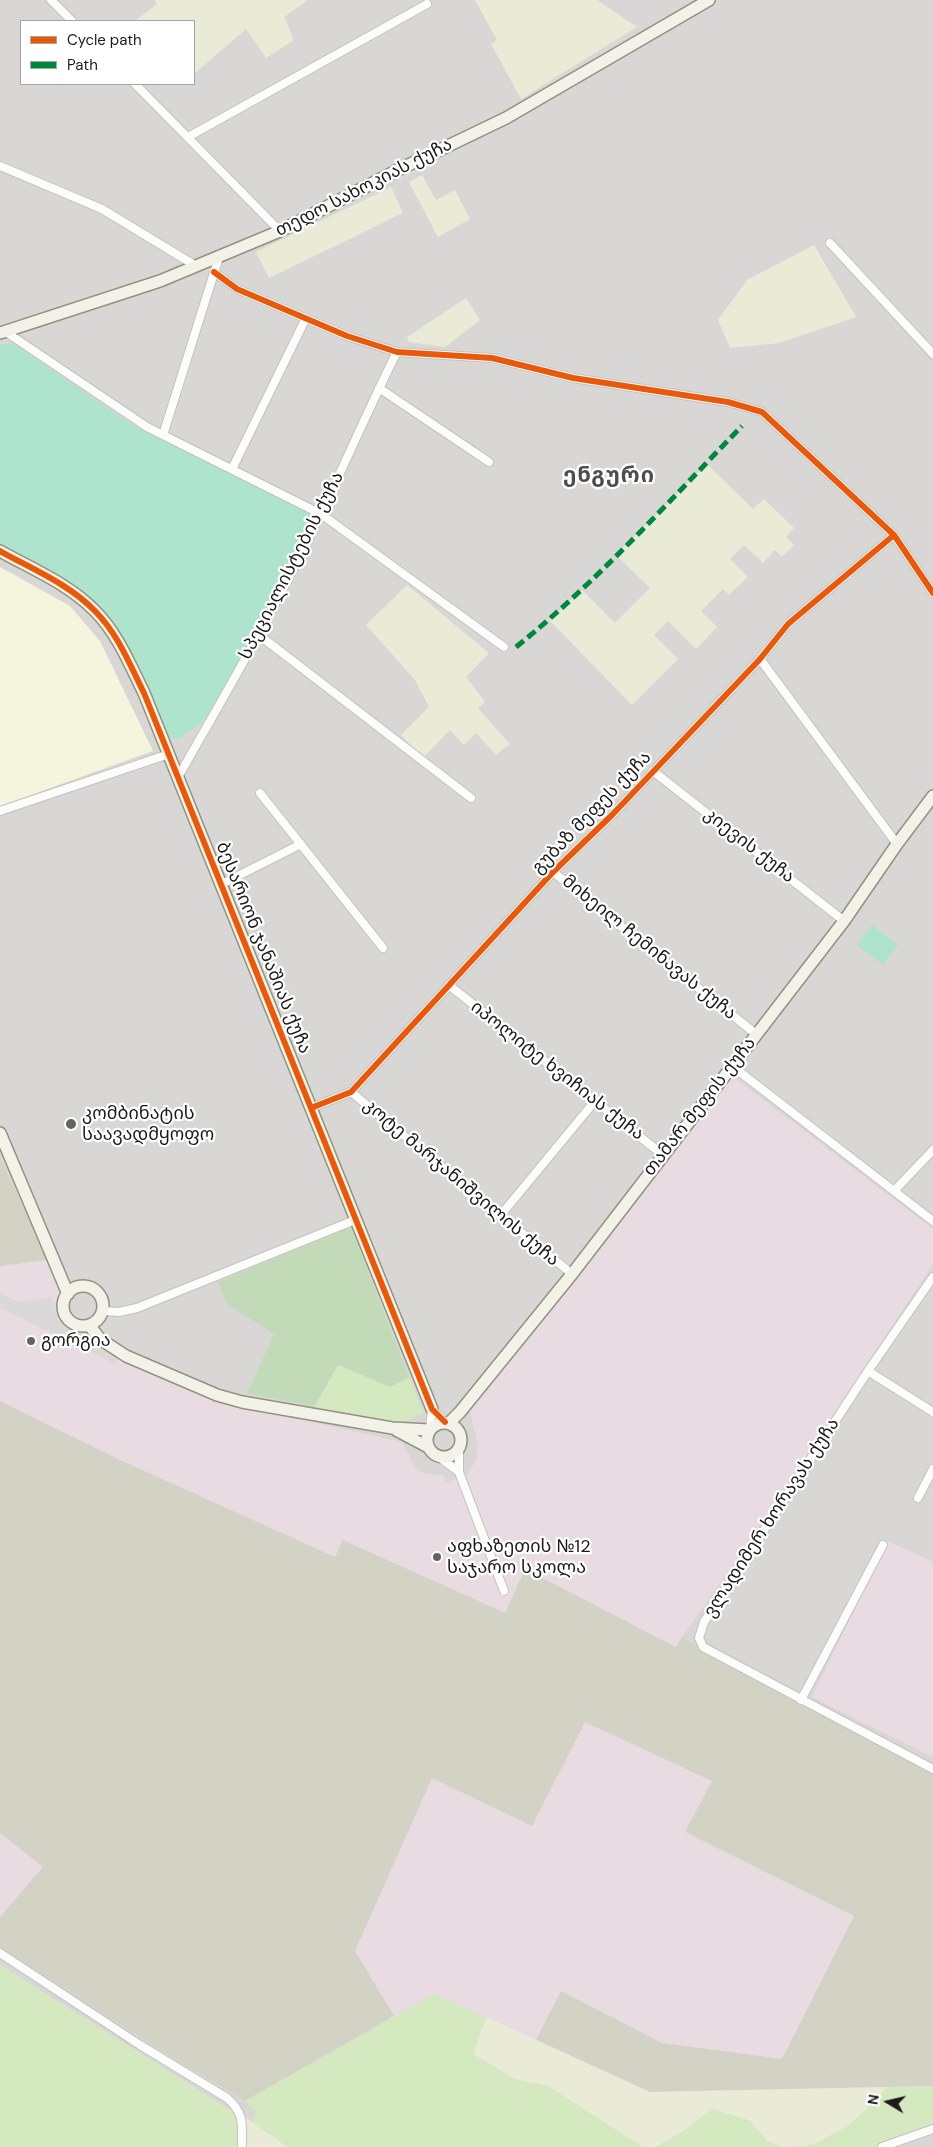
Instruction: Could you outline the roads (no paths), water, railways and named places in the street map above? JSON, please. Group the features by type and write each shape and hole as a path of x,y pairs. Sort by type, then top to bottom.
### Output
{"street":[{"path":"51,0 71,20"},
{"name":"თედო სახოკიას ქუჩა","path":"3,333 160,281 280,231 398,170 506,118 709,0"},
{"path":"188,138 428,4"},
{"path":"136,85 280,231"},
{"path":"0,166 102,209 196,266"},
{"path":"830,244 933,354"},
{"path":"163,435 219,257"},
{"path":"214,272 237,289 347,336 398,352 492,358 573,378 728,402 762,412 894,535 933,593"},
{"path":"232,469 306,318"},
{"path":"3,333 147,427 321,514 504,647"},
{"name":"სპეციალისტების ქუჩა","path":"178,776 259,635 321,514 379,388 398,352"},
{"path":"379,388 489,462"},
{"name":"გუბაზ მეფეს ქუჩა","path":"312,1108 351,1092 554,872 612,815 760,659 788,624 894,535"},
{"name":"ბესარიონ ჯანაშიას ქუჩა","path":"0,552 65,586 95,611 120,643 144,693 178,776 220,885 312,1108 355,1220 432,1409"},
{"path":"259,635 470,798"},
{"path":"760,659 897,844"},
{"path":"0,811 169,754"},
{"name":"კიევის ქუჩა","path":"653,771 844,921"},
{"path":"260,793 383,948"},
{"name":"თამარ მეფის ქუჩა","path":"447,1423 460,1412 572,1274 844,921 933,796"},
{"path":"220,885 300,844"},
{"name":"მიხეილ ჩემინავას ქუჩა","path":"554,872 756,1034"},
{"name":"იპოლიტე ხვიჩიას ქუჩა","path":"450,986 663,1155"},
{"path":"732,1066 933,1221"},
{"name":"კოტე მარჯანიშვილის ქუჩა","path":"351,1092 572,1274"},
{"path":"500,1216 595,1101"},
{"path":"0,1133 68,1294"},
{"path":"894,1190 933,1150"},
{"path":"103,1311 119,1312 137,1308 355,1220"},
{"name":"ვლადიმერ ხორავას ქუჩა","path":"933,1277 868,1371 704,1622 700,1633 703,1647 933,1769"},
{"path":"79,1287 92,1288 101,1298 103,1311 95,1322 80,1326 68,1319 64,1306 68,1294 79,1287"},
{"path":"89,1325 100,1339 126,1356 216,1395 242,1402 392,1428 430,1429 437,1424 447,1423"},
{"path":"868,1371 933,1412"},
{"path":"432,1409 447,1423 456,1428 461,1436"},
{"path":"428,1447 426,1438 430,1429 432,1409"},
{"path":"460,1412 459,1472 504,1591"},
{"path":"392,1428 428,1447 434,1454 459,1472"},
{"path":"439,1456 450,1456 458,1449"},
{"path":"918,1498 933,1469"},
{"path":"801,1700 882,1545"},
{"path":"0,1953 140,2045 227,2098 242,2115 242,2147"},
{"path":"882,2147 933,2129"}],"place":[{"name":"კომბინატის საავადმყოფო","path":"71,1124"},
{"name":"გორგია","path":"31,1341"},
{"name":"აფხაზეთის №12 საჯარო სკოლა","path":"437,1557"}],"district":[{"name":"ენგური","path":"609,476"}]}
